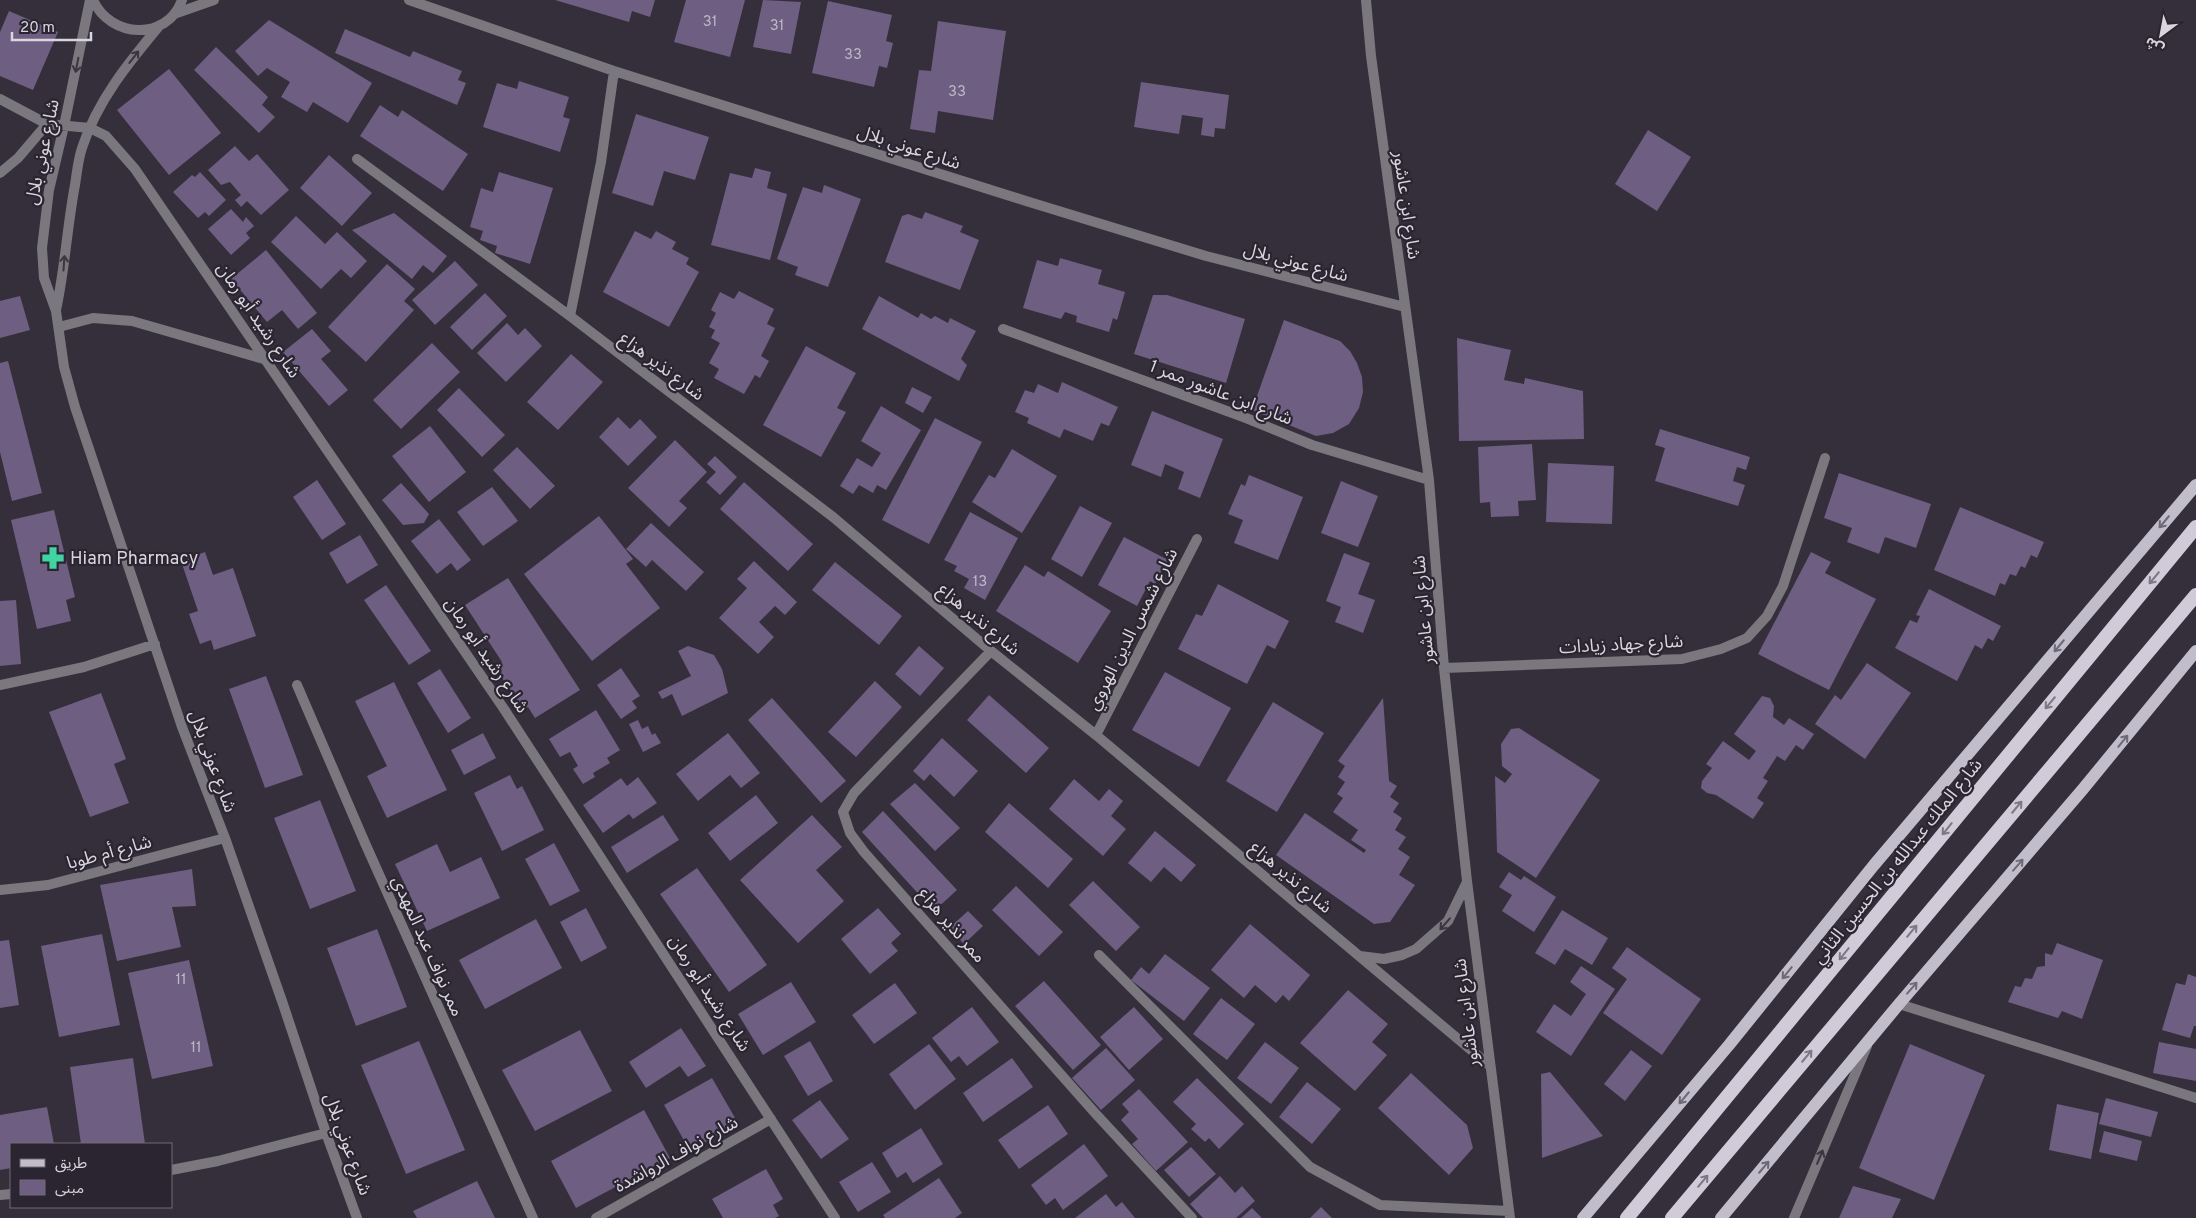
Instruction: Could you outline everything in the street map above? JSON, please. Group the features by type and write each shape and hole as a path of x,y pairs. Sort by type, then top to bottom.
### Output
{"highway":[{"name":"شارع الملك عبدالله بن الحسين الثاني","path":"1626,1218 2196,527"},
{"path":"1672,1218 2196,595"}],"main road":[{"path":"1582,1218 1729,1045 1874,865 2196,485"},
{"path":"1721,1218 1899,1004 2083,789 2196,651"}],"street":[{"path":"91,0 101,14 118,27 139,30 160,25 174,14 214,0"},
{"name":"شارع عوني بلال","path":"91,0 48,190 42,248 44,278 56,311 64,366 75,407 182,727 225,838 357,1218"},
{"path":"174,14 182,0"},
{"name":"شارع عوني بلال","path":"409,0 614,70 1026,202 1206,256 1405,307"},
{"name":"شارع ابن عاشور","path":"1366,0 1370,56 1429,480 1444,668 1467,881 1509,1215"},
{"name":"شارع عوني بلال","path":"56,311 63,280 68,221 78,161 90,128 117,78 160,25"},
{"path":"570,316 601,162 614,70"},
{"path":"0,99 47,124 90,128"},
{"path":"0,172 18,158 47,124"},
{"name":"شارع رشيد أبو رمان","path":"90,128 106,136 135,169 267,360 504,709 835,1218"},
{"name":"شارع نذير هزاع","path":"356,159 570,316 832,518 991,652 1096,735 1489,1065"},
{"path":"59,327 93,318 132,321 267,360"},
{"name":"شارع ابن عاشور ممر 1","path":"1003,329 1246,418 1312,446 1429,480"},
{"name":"شارع جهاد زيادات","path":"1444,668 1682,659 1721,650 1747,638 1767,616 1783,586 1824,458"},
{"name":"شارع شمس الدين الهروي","path":"1096,735 1197,539"},
{"path":"0,686 84,667 155,644"},
{"name":"ممر نذير هزاع","path":"991,652 854,793 843,812 845,822 864,852 1095,1113 1192,1218"},
{"name":"ممر نواف عبد المهدي","path":"297,685 377,870 533,1218"},
{"name":"شارع أم طوبا","path":"0,890 48,885 225,838"},
{"path":"1360,956 1384,959 1416,950 1448,921 1467,881"},
{"path":"1099,955 1310,1167 1380,1205 1509,1215"},
{"path":"1899,1004 2196,1098"},
{"path":"1794,1218 1870,1039"},
{"name":"شارع نواف الرواشدة","path":"596,1218 771,1119"},
{"path":"172,1170 326,1133"}],"building":[{"path":"555,0 655,0 650,17 632,11 629,22"},
{"path":"686,0 745,0 730,57 674,42"},
{"path":"763,0 801,2 791,54 753,47"},
{"path":"828,1 892,15 886,41 893,43 887,68 879,66 874,87 812,73"},
{"path":"9,11 58,32 33,90 0,76 0,32"},
{"path":"269,20 372,83 348,123 313,102 307,112 281,97 290,82 267,68 258,76 235,51"},
{"path":"938,21 1006,31 993,120 938,111 935,133 910,129 919,70 931,71"},
{"path":"345,29 410,57 413,51 462,71 458,80 466,83 457,105 335,53"},
{"path":"216,47 268,97 262,105 275,117 259,133 194,70"},
{"path":"169,69 221,133 169,175 117,110"},
{"path":"519,81 569,97 563,117 570,119 560,152 483,127 497,83 517,89"},
{"path":"1141,82 1229,95 1225,129 1215,128 1214,137 1201,135 1203,118 1182,115 1179,134 1134,127"},
{"path":"380,105 398,117 402,110 468,154 443,191 360,136"},
{"path":"636,114 709,137 695,180 664,171 653,206 612,193"},
{"path":"1648,130 1691,157 1657,211 1615,184"},
{"path":"235,146 249,161 257,154 289,190 261,215 247,201 241,207 235,200 241,195 230,182 221,185 208,170"},
{"path":"329,155 372,193 342,226 300,188"},
{"path":"755,168 771,172 767,188 787,194 770,260 711,245 730,173 752,178"},
{"path":"200,172 226,200 209,216 205,212 198,218 173,192 192,175 195,177"},
{"path":"499,172 553,188 530,264 495,253 497,246 480,240 483,231 470,227 481,188 493,192"},
{"path":"824,185 861,199 828,287 795,275 798,267 777,259 803,187 822,193"},
{"path":"231,209 243,222 246,217 254,226 246,233 250,238 231,255 208,229"},
{"path":"925,212 963,226 960,232 979,240 960,290 885,262 902,216 908,214 922,219"},
{"path":"394,213 447,256 433,273 423,265 412,279 352,230"},
{"path":"296,216 325,244 337,232 367,261 351,278 341,269 321,289 271,242"},
{"path":"635,231 651,239 656,231 676,242 672,249 689,258 686,264 699,272 669,327 603,292"},
{"path":"266,250 317,313 298,329 282,310 267,322 231,279"},
{"path":"1060,258 1102,270 1098,284 1125,292 1117,320 1113,318 1109,332 1076,322 1077,316 1065,312 1061,319 1023,308 1037,260 1058,266"},
{"path":"455,261 478,285 435,325 412,300"},
{"path":"387,264 415,289 404,301 414,310 366,362 328,327"},
{"path":"739,291 774,309 767,324 775,328 761,356 769,361 760,378 755,375 744,394 714,378 719,369 709,363 720,343 711,338 715,330 709,327 716,313 711,310 720,292 734,299"},
{"path":"485,293 507,316 472,350 450,327"},
{"path":"1153,295 1167,295 1245,319 1226,383 1134,354"},
{"path":"20,296 30,330 0,338 0,301"},
{"path":"879,296 918,318 921,313 931,319 935,316 948,323 950,318 976,331 961,359 967,365 959,381 862,329"},
{"path":"1284,320 1340,341 1350,351 1357,363 1362,377 1363,392 1359,408 1349,424 1333,433 1316,436 1252,410"},
{"path":"507,323 518,335 525,328 542,346 506,382 477,353"},
{"path":"312,329 331,351 321,359 348,390 329,406 283,352"},
{"path":"1457,338 1511,350 1504,380 1524,384 1525,378 1583,391 1584,439 1459,441"},
{"path":"432,343 460,372 401,429 373,400"},
{"path":"806,346 856,373 837,408 846,412 821,457 763,425"},
{"path":"571,354 603,382 558,430 527,402"},
{"path":"8,361 42,493 12,501 0,452 0,363"},
{"path":"1062,382 1118,407 1109,426 1101,423 1093,441 1064,429 1060,438 1027,423 1029,418 1015,412 1025,390 1034,393 1038,384 1058,393"},
{"path":"912,387 932,397 923,413 905,403"},
{"path":"459,388 505,435 482,457 437,410"},
{"path":"881,406 921,430 886,490 877,485 873,493 859,485 853,494 840,486 857,458 872,467 881,453 861,441"},
{"path":"1152,411 1223,439 1200,498 1178,489 1184,472 1165,464 1161,477 1131,465"},
{"path":"618,417 630,429 640,419 657,437 628,466 599,437"},
{"path":"935,418 982,442 929,544 882,520"},
{"path":"430,426 466,472 429,502 392,456"},
{"path":"1660,429 1750,457 1746,470 1737,467 1733,481 1745,485 1738,506 1655,481 1665,448 1655,445"},
{"path":"675,440 707,472 679,501 687,508 669,527 628,488"},
{"path":"1532,444 1536,500 1518,501 1519,516 1491,517 1490,502 1480,503 1478,447"},
{"path":"517,447 555,486 530,509 493,470"},
{"path":"1012,449 1057,476 1022,533 972,502 989,475 995,478"},
{"path":"715,456 737,477 720,495 706,482 716,472 707,464"},
{"path":"1548,463 1614,466 1612,524 1546,522"},
{"path":"1839,473 1931,504 1916,548 1885,537 1879,554 1847,542 1852,528 1824,518"},
{"path":"1249,475 1303,497 1278,560 1234,543 1243,520 1228,514 1241,484 1245,486"},
{"path":"317,480 346,524 322,540 293,497"},
{"path":"1341,481 1378,496 1358,547 1321,533"},
{"path":"744,482 813,544 788,571 720,509"},
{"path":"401,483 429,514 424,523 403,525 382,500"},
{"path":"492,487 518,521 483,546 457,512"},
{"path":"1080,506 1112,523 1082,577 1051,559"},
{"path":"1960,507 2044,542 2037,558 2031,555 2025,568 2021,566 2016,576 2010,574 2005,585 2000,583 1995,596 1934,570"},
{"path":"54,510 75,597 66,600 71,621 37,629 11,520"},
{"path":"970,512 1018,538 985,600 964,588 969,579 954,571 957,566 944,560"},
{"path":"599,516 633,559 626,564 660,608 592,661 524,574"},
{"path":"439,519 471,560 457,571 451,563 437,574 411,541"},
{"path":"651,523 704,572 686,591 652,560 646,567 626,549"},
{"path":"360,535 378,565 347,584 329,553"},
{"path":"1124,537 1168,560 1155,584 1150,581 1137,606 1098,585"},
{"path":"205,552 213,575 233,568 256,636 214,650 211,640 200,644 189,614 198,611 181,561"},
{"path":"1811,552 1831,562 1825,573 1876,599 1829,690 1758,654"},
{"path":"1344,553 1370,563 1358,594 1375,600 1363,633 1335,622 1341,607 1326,601"},
{"path":"754,561 797,602 785,615 775,606 759,622 774,637 758,654 719,618 747,588 737,579"},
{"path":"835,562 902,616 879,645 812,590"},
{"path":"1025,565 1044,577 1048,571 1111,611 1078,663 996,611"},
{"path":"508,578 580,690 535,718 528,707 523,710 495,667 502,662 465,605"},
{"path":"1218,584 1289,621 1275,649 1267,645 1247,684 1178,649 1196,614 1202,616"},
{"path":"386,585 431,651 409,665 364,600"},
{"path":"1929,589 2001,626 1993,641 1988,638 1982,649 1975,645 1957,681 1895,648 1910,620 1917,623 1920,616 1916,615"},
{"path":"16,600 21,664 0,666 0,601"},
{"path":"688,646 714,655 722,669 728,693 682,716 672,694 662,699 658,692 691,676 678,651"},
{"path":"919,646 944,668 920,696 895,674"},
{"path":"1867,663 1911,693 1865,759 1815,724 1835,695 1841,700"},
{"path":"621,668 640,696 632,701 637,708 621,719 597,685"},
{"path":"440,669 471,718 448,733 417,683"},
{"path":"1165,672 1231,708 1199,767 1132,730"},
{"path":"266,676 303,775 265,788 229,689"},
{"path":"875,681 902,707 856,757 828,732"},
{"path":"394,682 447,790 387,818 367,776 387,766 355,701"},
{"path":"101,693 126,759 114,764 129,803 90,817 49,712"},
{"path":"989,695 1049,748 1026,773 967,720"},
{"path":"1762,696 1770,698 1774,706 1773,717 1784,725 1789,718 1814,734 1803,750 1796,745 1785,761 1777,756 1763,778 1768,781 1757,798 1764,803 1753,819 1716,795 1707,793 1701,788 1702,781 1712,768 1706,764 1723,741 1749,760 1756,751 1734,734"},
{"path":"772,698 846,781 821,803 748,720"},
{"path":"1383,698 1389,781 1397,786 1390,797 1399,803 1393,812 1402,818 1395,830 1406,837 1398,849 1410,857 1399,875 1415,885 1390,922 1374,924 1276,855 1305,813 1364,853 1366,850 1351,840 1358,830 1333,812 1343,798 1337,794 1345,782 1338,777 1345,766 1338,761"},
{"path":"1273,702 1324,733 1277,812 1226,781"},
{"path":"596,710 620,750 607,758 610,763 593,773 595,777 583,784 573,769 578,766 570,752 560,757 549,739"},
{"path":"638,720 642,729 648,726 652,735 655,733 661,743 643,752 629,724"},
{"path":"1519,728 1600,780 1536,878 1497,852 1495,776 1505,783 1512,774 1502,766 1501,744 1511,729"},
{"path":"483,733 496,758 464,775 451,750"},
{"path":"728,733 760,773 741,788 730,775 698,801 676,774"},
{"path":"942,738 978,771 954,797 930,774 924,781 913,771"},
{"path":"510,775 517,789 522,786 544,830 502,851 474,793"},
{"path":"638,777 657,803 633,819 629,814 603,833 583,805 621,778 627,786"},
{"path":"1074,779 1099,801 1109,789 1123,801 1111,816 1126,829 1103,856 1049,809"},
{"path":"915,783 960,828 935,851 890,804"},
{"path":"756,795 778,823 730,861 708,833"},
{"path":"320,800 356,891 310,909 274,818"},
{"path":"1009,803 1073,859 1048,888 985,832"},
{"path":"883,811 957,890 934,911 862,832"},
{"path":"663,815 679,840 627,873 611,847"},
{"path":"812,815 842,847 816,870 844,901 798,943 740,880"},
{"path":"1155,831 1196,865 1181,882 1164,867 1151,882 1128,863"},
{"path":"554,843 580,891 550,906 525,859"},
{"path":"437,844 450,872 481,857 500,898 427,931 395,864"},
{"path":"697,868 767,965 729,992 660,894"},
{"path":"192,869 196,906 172,907 181,947 117,961 100,885"},
{"path":"1509,872 1521,880 1524,876 1556,897 1534,932 1502,911 1512,895 1499,887"},
{"path":"1093,881 1140,927 1116,951 1069,905"},
{"path":"1016,886 1063,932 1039,956 992,910"},
{"path":"586,908 607,948 581,962 560,922"},
{"path":"878,908 901,934 891,943 898,951 870,974 841,939"},
{"path":"1562,910 1608,938 1592,965 1565,949 1555,965 1535,953"},
{"path":"968,911 983,926 964,944 949,928"},
{"path":"536,919 562,968 485,1009 459,960"},
{"path":"1250,924 1310,975 1289,1001 1283,995 1276,1003 1255,985 1244,998 1211,970"},
{"path":"377,929 407,1007 356,1026 327,948"},
{"path":"102,934 120,1025 59,1037 41,946"},
{"path":"9,940 19,1005 0,1008 0,941"},
{"path":"2057,943 2103,960 2082,1019 2062,1011 2058,1018 2008,1002 2015,986 2021,987 2025,978 2032,979 2037,967 2045,966 2045,953 2052,955"},
{"path":"1627,947 1701,999 1662,1055 1603,1013 1627,979 1612,968"},
{"path":"1165,954 1210,988 1184,1021 1131,980 1141,967 1149,974"},
{"path":"189,960 213,1066 152,1079 128,973"},
{"path":"1581,966 1615,989 1571,1056 1536,1032 1554,1004 1571,1016 1586,994 1570,982"},
{"path":"2188,974 2196,977 2196,1026 2194,1026 2190,1038 2162,1030 2176,983 2185,985"},
{"path":"1044,981 1101,1045 1073,1070 1015,1006"},
{"path":"791,982 816,1022 763,1055 738,1014"},
{"path":"895,983 917,1013 874,1044 852,1015"},
{"path":"1348,990 1388,1024 1372,1042 1387,1055 1355,1091 1300,1043"},
{"path":"1221,998 1255,1024 1227,1060 1193,1034"},
{"path":"972,1007 999,1042 967,1066 959,1056 951,1062 932,1038"},
{"path":"1134,1007 1163,1039 1129,1070 1100,1037"},
{"path":"681,1028 706,1066 688,1077 680,1066 646,1088 629,1062"},
{"path":"580,1030 612,1091 535,1131 502,1070"},
{"path":"419,1041 465,1150 406,1174 361,1065"},
{"path":"810,1041 833,1081 808,1096 784,1056"},
{"path":"1265,1042 1299,1068 1271,1104 1237,1078"},
{"path":"2159,1042 2196,1049 2196,1081 2153,1073"},
{"path":"929,1044 956,1079 915,1110 889,1074"},
{"path":"1910,1044 1985,1075 1934,1200 1859,1168"},
{"path":"1106,1048 1135,1080 1101,1110 1072,1078"},
{"path":"1631,1050 1652,1066 1625,1101 1604,1084"},
{"path":"133,1058 145,1143 81,1143 70,1067"},
{"path":"1012,1058 1033,1087 983,1122 963,1093"},
{"path":"1550,1072 1603,1136 1542,1158 1541,1074"},
{"path":"1411,1073 1467,1125 1473,1148 1449,1175 1378,1108"},
{"path":"712,1078 738,1123 690,1151 664,1105"},
{"path":"1197,1078 1244,1124 1219,1149 1209,1138 1205,1142 1191,1129 1196,1124 1173,1102"},
{"path":"1307,1082 1341,1109 1312,1144 1279,1117"},
{"path":"1139,1089 1188,1142 1156,1171 1132,1144 1138,1139 1121,1120 1129,1112 1122,1104"},
{"path":"2106,1098 2158,1112 2151,1137 2099,1124"},
{"path":"820,1100 849,1139 821,1159 792,1120"},
{"path":"2057,1104 2099,1113 2091,1159 2049,1150"},
{"path":"1048,1105 1068,1134 1019,1169 998,1140"},
{"path":"47,1107 54,1143 10,1143 10,1168 0,1170 0,1115"},
{"path":"644,1110 670,1158 576,1208 551,1161"},
{"path":"921,1128 943,1164 913,1183 906,1172 897,1178 882,1153"},
{"path":"2104,1131 2142,1141 2137,1161 2099,1152"},
{"path":"1084,1144 1108,1176 1063,1210 1055,1198 1046,1205 1031,1185"},
{"path":"1191,1147 1216,1174 1189,1197 1164,1170"},
{"path":"872,1162 891,1192 858,1212 839,1182"},
{"path":"766,1169 783,1199 773,1205 779,1216 775,1218 723,1218 712,1199"},
{"path":"1220,1176 1235,1193 1242,1186 1255,1201 1236,1218 1203,1218 1190,1204"},
{"path":"939,1178 962,1213 955,1218 885,1218 883,1215"},
{"path":"477,1181 495,1218 417,1218 413,1211"},
{"path":"1853,1186 1901,1199 1892,1218 1839,1218"},
{"path":"1106,1194 1116,1207 1122,1202 1135,1218 1075,1218"},
{"path":"1321,1207 1332,1218 1310,1218"},
{"path":"1252,1208 1262,1218 1241,1218"}],"place":[{"name":"Hiam Pharmacy","path":"53,558"}]}
